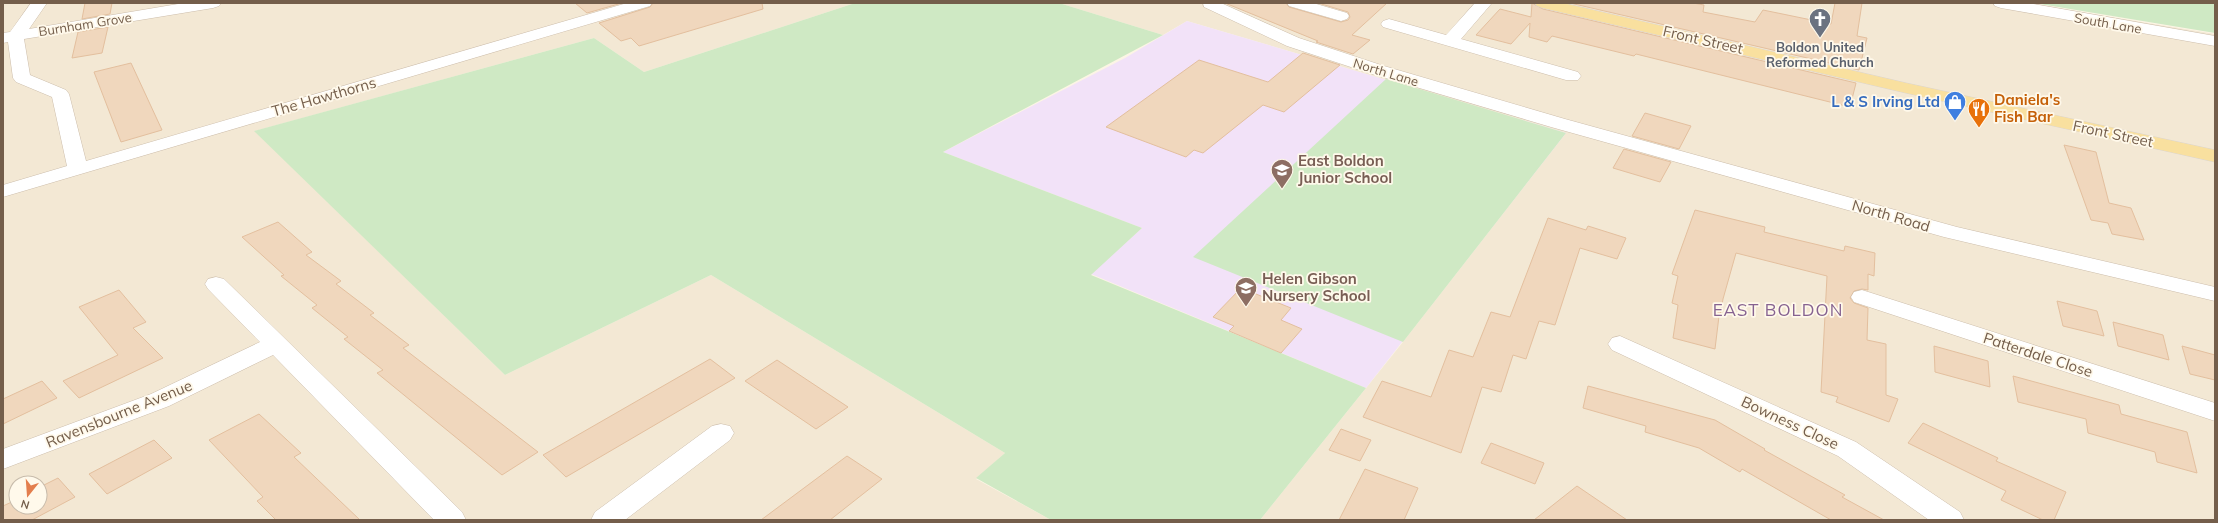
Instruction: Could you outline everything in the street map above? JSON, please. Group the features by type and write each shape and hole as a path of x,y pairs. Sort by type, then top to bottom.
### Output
{"main road":[{"name":"Front Street","path":"1543,3 1906,88 2215,156"}],"street":[{"path":"38,3 9,37 22,78 60,94 78,169"},
{"name":"Burnham Grove","path":"9,37 213,3"},
{"name":"The Hawthorns","path":"3,191 644,3"},
{"name":"North Lane","path":"1211,3 1210,4 1228,13 1293,42 1378,70 1570,126"},
{"path":"1295,3 1341,16"},
{"path":"1450,41 1484,3"},
{"name":"South Lane","path":"2000,3 2215,41"},
{"path":"1389,24 1572,76"},
{"name":"North Road","path":"1570,126 1952,232 2215,294"},
{"path":"216,284 452,520"},
{"name":"Patterdale Close","path":"1862,297 2215,412"},
{"name":"Ravensbourne Avenue","path":"3,459 160,400 276,344"},
{"name":"Bowness Close","path":"1620,344 1847,449 1950,520"},
{"path":"605,520 721,433"}],"shaded area":[{"path":"3,3 855,3 644,72 594,38 255,131 505,375 711,275 1005,453 976,479 1051,520 3,520"},
{"path":"1059,3 2026,3 2215,34 2215,520 1260,520 1403,342 1566,133 1187,21 1163,35"},
{"name":"East Boldon Junior School","path":"1187,21 1566,133 1366,388 1091,274 1142,228 943,152 1125,58"}],"green space":[{"path":"855,3 1059,3 1163,35 943,152 1142,228 1091,275 1366,388 1260,520 1051,520 976,478 1005,453 711,275 505,375 254,131 594,38 644,72"},
{"path":"2034,3 2215,3 2215,33"},
{"path":"1386,79 1566,133 1403,342 1193,257"}],"building":[{"path":"85,3 112,3 110,14 82,19"},
{"path":"575,3 622,3 587,13"},
{"path":"653,3 762,3 763,9 639,46 631,38 621,41 599,23 650,7"},
{"path":"1225,3 1286,3 1289,7 1341,22 1348,20 1350,17 1348,12 1318,3 1387,3 1352,35 1370,40 1353,54 1316,42 1318,41"},
{"path":"1532,3 1543,9 1856,83 1850,107 1636,54 1634,56 1552,36 1547,42 1529,37 1530,23 1511,44 1476,35 1500,9 1531,17"},
{"path":"1570,3 1693,3 1704,5 1703,12 1755,22 1763,10 1831,24 1835,3 1862,3 1857,36 1867,38 1859,70"},
{"path":"108,27 102,53 72,58 78,32"},
{"path":"1303,53 1340,65 1284,112 1263,105 1203,153 1194,150 1186,157 1106,127 1199,60 1268,82"},
{"path":"131,63 162,130 121,142 94,72"},
{"path":"1645,113 1691,126 1679,149 1632,136"},
{"path":"2064,145 2096,152 2109,203 2131,208 2144,240 2112,234 2108,223 2091,220"},
{"path":"1624,149 1671,162 1660,182 1613,168"},
{"path":"1695,210 1765,227 1764,232 1844,251 1845,246 1875,253 1874,276 1868,274 1868,290 1862,289 1854,291 1850,298 1854,303 1868,308 1867,340 1886,344 1886,395 1898,399 1889,422 1836,402 1838,397 1821,392 1827,276 1736,253 1719,316 1715,349 1673,338 1678,305 1672,303 1678,276 1672,274"},
{"path":"1548,218 1586,230 1588,226 1626,238 1617,259 1580,248 1555,325 1539,321 1526,359 1513,355 1501,392 1482,387 1461,453 1363,417 1382,381 1431,397 1449,350 1473,357 1491,312 1510,317"},
{"path":"278,222 312,252 306,255 341,281 336,284 374,313 370,315 409,345 403,348 538,452 502,475 377,373 383,370 344,339 348,337 312,308 317,305 281,276 284,275 242,237"},
{"path":"1241,288 1291,308 1281,320 1302,329 1281,353 1229,331 1234,326 1213,317"},
{"path":"119,290 146,322 133,328 163,358 79,398 63,381 118,355 79,307"},
{"path":"2057,301 2097,311 2104,336 2063,326"},
{"path":"2113,322 2163,335 2169,360 2118,346"},
{"path":"1934,346 1988,361 1990,387 1935,372"},
{"path":"2182,346 2215,355 2215,380 2190,374"},
{"path":"710,359 735,378 566,477 543,455"},
{"path":"777,360 848,407 816,429 745,381"},
{"path":"2013,376 2119,405 2121,414 2187,432 2197,473 2157,462 2155,452 2088,433 2086,419 2018,402"},
{"path":"42,381 57,398 3,424 3,399"},
{"path":"1588,386 1715,420 1765,449 1764,450 1845,495 1842,497 1884,520 1831,520 1742,469 1740,472 1699,448 1645,432 1646,426 1583,408"},
{"path":"259,414 301,453 294,457 360,520 276,520 257,501 263,497 209,440"},
{"path":"1923,423 1998,458 1996,461 2066,492 2054,520 2043,520 2001,500 2006,491 1908,443"},
{"path":"1341,429 1371,440 1360,461 1329,450"},
{"path":"154,440 172,458 107,494 89,474"},
{"path":"1491,443 1544,463 1535,484 1481,463"},
{"path":"847,456 882,479 830,520 761,520"},
{"path":"1365,469 1418,488 1404,520 1339,520"},
{"path":"58,478 75,497 48,511 48,483"},
{"path":"1577,486 1627,520 1534,520"},
{"path":"8,504 8,515 41,515 32,520 3,520 3,506"}],"place":[{"name":"Boldon United Reformed Church","path":"1820,38"},
{"name":"L & S Irving Ltd","path":"1955,122"},
{"name":"Daniela's Fish Bar","path":"1979,128"},
{"name":"East Boldon Junior School","path":"1282,190"},
{"name":"Helen Gibson Nursery School","path":"1246,308"}],"district":[{"name":"EAST BOLDON","path":"1778,310"}]}
